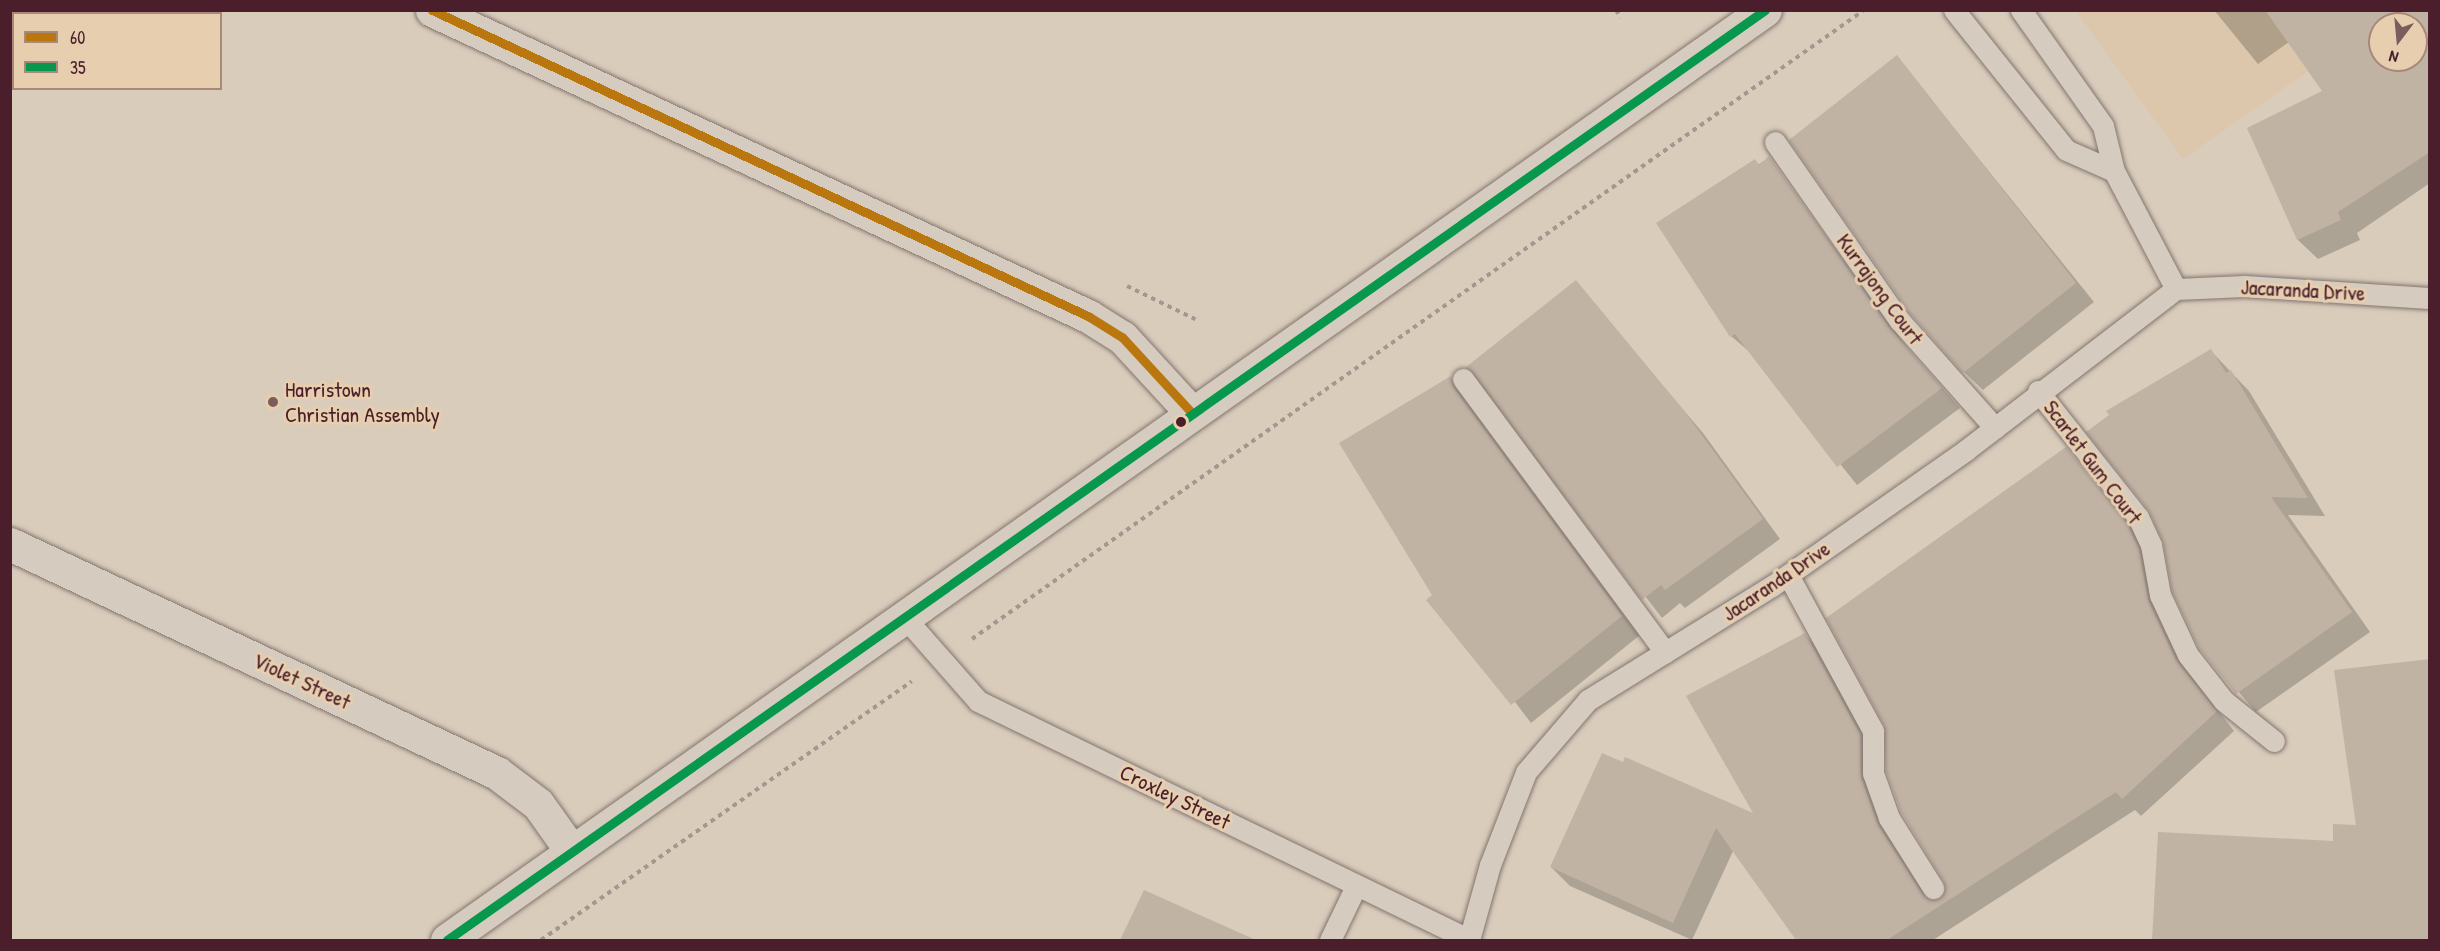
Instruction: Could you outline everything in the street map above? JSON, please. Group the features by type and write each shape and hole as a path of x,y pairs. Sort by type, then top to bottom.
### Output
{"main road":[{"path":"432,10 1088,316 1130,344 1192,413"},
{"path":"447,940 570,849 906,619 1192,413 1765,10"},
{"name":"Violet Street","path":"10,544 497,773 538,804 570,849"}],"lane":[{"path":"1954,10 2066,150 2114,171"},
{"path":"2021,10 2103,126 2114,171 2175,289"},
{"name":"Kurrajong Court","path":"1775,142 1900,321 1995,428"},
{"name":"Jacaranda Drive","path":"1470,940 1490,865 1526,772 1588,700 1788,575 1995,428 2038,391 2175,289 2244,286 2430,298"},
{"path":"1463,379 1665,652"},
{"name":"Scarlet Gum Court","path":"2038,391 2138,517 2151,545 2160,595 2188,655 2224,701 2274,741"},
{"path":"1788,575 1873,731 1873,772 1889,818 1934,888"},
{"name":"Croxley Street","path":"906,619 940,661 978,701 1470,940"},
{"path":"1330,940 1356,886"}],"path":[{"path":"1616,10 1621,18"},
{"path":"541,940 1864,10"}],"shaded area":[{"path":"2076,11 2394,11 2368,12 2368,29 2183,159"}],"building":[{"path":"2265,10 2430,10 2430,152 2338,212 2341,220 2297,240 2247,128 2322,91"},
{"path":"1897,55 2076,283 1963,373 1910,313 1789,140"},
{"path":"1769,156 1890,328 1942,388 1837,467 1735,334 1730,337 1656,223 1755,159 1759,165"},
{"path":"1576,280 1685,412 1763,519 1665,590 1661,585 1642,600 1466,367"},
{"path":"2211,349 2226,373 2231,370 2308,498 2271,497 2352,612 2236,694 2199,648 2172,591 2163,542 2149,511 2086,432 2109,415 2106,411"},
{"path":"1451,376 1453,387 1622,616 1511,705 1426,600 1432,595 1339,443"},
{"path":"2066,447 2127,524 2139,549 2148,600 2176,660 2217,711 2122,799 2116,792 1887,940 1796,940 1716,828 1673,923 1550,867 1602,753 1623,762 1625,757 1753,813 1686,696 1805,633 1860,734 1861,777 1878,825 1923,895 1940,898 1944,882 1901,812 1886,771 1884,725 1826,618"},
{"path":"2430,659 2430,940 2152,940 2158,832 2333,841 2333,824 2356,825 2334,670"},
{"path":"1144,890 1256,940 1120,940"}],"transit line":[{"name":"60","path":"432,10 1088,316 1122,337 1192,413"},
{"name":"35","path":"447,940 1765,10"}],"place":[{"name":"Harristown Christian Assembly","path":"273,402"}]}
